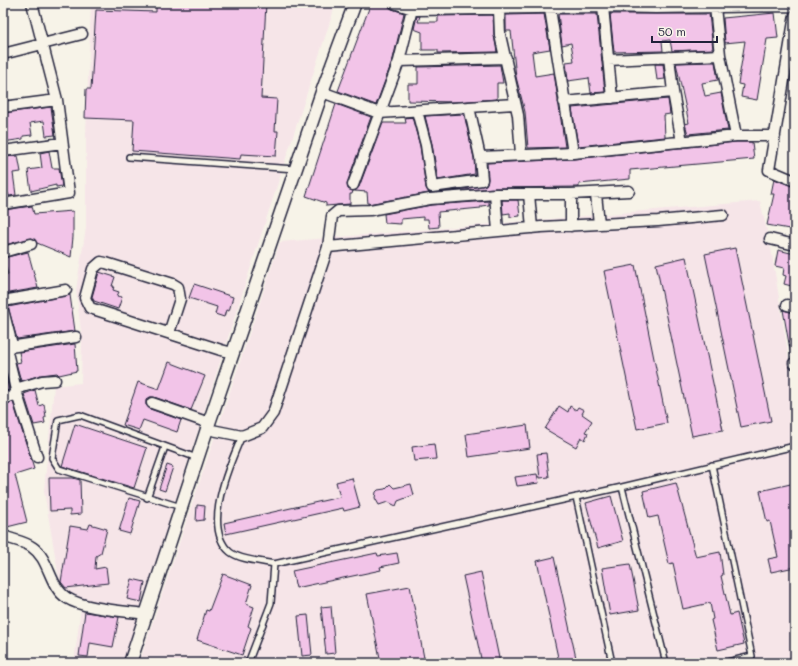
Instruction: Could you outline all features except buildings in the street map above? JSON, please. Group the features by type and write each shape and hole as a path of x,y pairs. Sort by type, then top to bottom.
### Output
{"street":[{"path":"3,204 69,193 56,100 32,3"},
{"path":"130,663 197,458 322,92 355,3"},
{"path":"394,3 415,7 499,10 655,6 795,6"},
{"path":"712,6 720,56 736,136"},
{"path":"353,185 399,61 415,7"},
{"path":"603,7 612,98"},
{"path":"550,9 573,153"},
{"path":"499,10 500,35 506,58 514,104 518,115 521,154"},
{"path":"795,15 790,70 769,170 795,181"},
{"path":"3,54 82,34"},
{"path":"608,60 720,56"},
{"path":"669,57 673,92 682,142"},
{"path":"399,61 506,58"},
{"path":"322,92 379,113 514,104"},
{"path":"564,102 673,92"},
{"path":"3,108 56,100"},
{"path":"417,111 426,145 432,187 482,180 480,157 469,107"},
{"path":"480,157 521,154 573,153 736,136 775,136"},
{"path":"3,151 62,143"},
{"path":"152,403 208,426 242,436 262,428 273,413 328,247 332,216 338,211 366,210 408,202 495,194 596,194 629,191"},
{"path":"495,194 498,231"},
{"path":"529,194 532,228"},
{"path":"571,194 571,226"},
{"path":"596,194 600,224"},
{"path":"328,247 532,228 723,215"},
{"path":"770,238 795,245"},
{"path":"3,252 32,244"},
{"path":"170,333 180,299 178,288 173,284 106,263 101,262 95,266 85,298 88,306 170,333 233,353"},
{"path":"3,301 66,290"},
{"path":"3,310 11,341 4,348"},
{"path":"4,348 76,337"},
{"path":"4,348 37,457"},
{"path":"17,394 19,388 42,381 55,380"},
{"path":"3,399 17,394"},
{"path":"3,533 6,537 33,547 46,563 55,583 66,598 92,606 145,614"}],"lane":[{"path":"129,157 296,169"},
{"path":"181,507 147,498 59,469 52,458 58,420 80,416 197,458"},
{"path":"242,436 229,464 221,493 217,521 222,543 230,553 274,564 622,487 795,446"},
{"path":"147,498 165,447"},
{"path":"712,465 752,656 723,663"},
{"path":"622,487 666,663"},
{"path":"576,497 612,663"},
{"path":"248,663 271,603 274,564"}],"shaded area":[{"path":"91,3 336,3 123,663 74,663 82,599 62,596 44,491 54,386 81,383 82,340 76,290 86,228 86,135"},
{"path":"760,201 771,248 795,397 795,663 139,663 280,242"}]}
